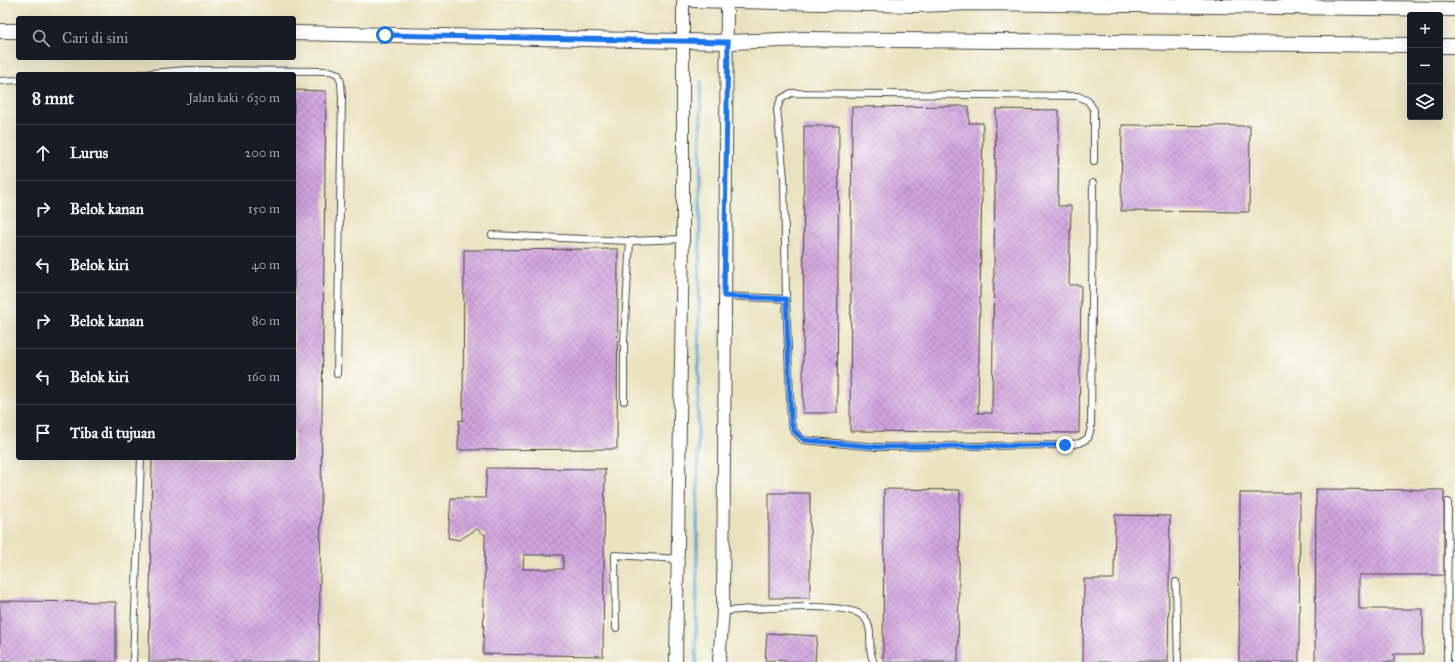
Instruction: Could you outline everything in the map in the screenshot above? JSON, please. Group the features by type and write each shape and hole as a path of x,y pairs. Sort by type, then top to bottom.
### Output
{"street":[{"path":"676,662 683,239 683,0"},
{"path":"694,0 727,2 916,5 973,2 1315,4 1455,9"},
{"path":"719,662 722,611 724,296 728,42 727,2"},
{"path":"0,31 16,31"},
{"path":"296,34 728,42 807,39 1407,46"},
{"path":"1443,46 1455,46"}],"lane":[{"path":"173,72 195,70 330,71 338,74 341,82 342,98 337,374"},
{"path":"0,81 16,80"},
{"path":"1093,184 1091,428 1088,438 1080,442 1058,445 877,447 804,440 794,431 791,423 786,299 784,178 776,109 781,99 791,93 1078,96 1088,101 1094,110 1094,162"},
{"path":"492,235 630,241 683,239"},
{"path":"624,401 624,340 630,241"},
{"path":"724,296 786,299"},
{"path":"133,662 141,460"},
{"path":"1447,662 1448,502"},
{"path":"616,628 615,555 678,559"},
{"path":"1176,582 1178,662"},
{"path":"722,611 822,606 856,611 864,617 871,632 871,649 874,662"}],"building":[{"path":"296,90 326,91 319,662 149,662 152,460 296,460"},
{"path":"969,106 969,123 983,123 978,413 992,413 996,109 1059,110 1058,206 1071,206 1069,285 1081,285 1079,433 850,431 852,107"},
{"path":"1122,125 1250,126 1249,212 1121,211"},
{"path":"804,126 839,126 837,413 803,413"},
{"path":"618,249 617,449 458,450 459,420 463,421 464,250"},
{"path":"487,468 605,469 603,656 483,654 485,535 477,529 459,540 448,538 451,498 485,498","holes":["524,555 563,555 563,569 523,569"]},
{"path":"884,489 960,490 958,662 883,662"},
{"path":"1316,489 1444,490 1444,575 1359,575 1359,609 1423,609 1423,654 1394,654 1394,662 1315,662"},
{"path":"769,493 810,493 810,598 769,598"},
{"path":"1240,493 1300,493 1299,662 1239,662"},
{"path":"1115,515 1170,516 1168,662 1083,662 1084,579 1114,579"},
{"path":"0,601 116,602 116,662 0,662"},
{"path":"767,633 817,636 815,662 765,660"}],"waterway":[{"path":"696,662 701,82"}],"route":[{"path":"385,35 728,42 724,296 786,299 789,391 791,423 794,431 804,440 877,447 1065,445"}]}
